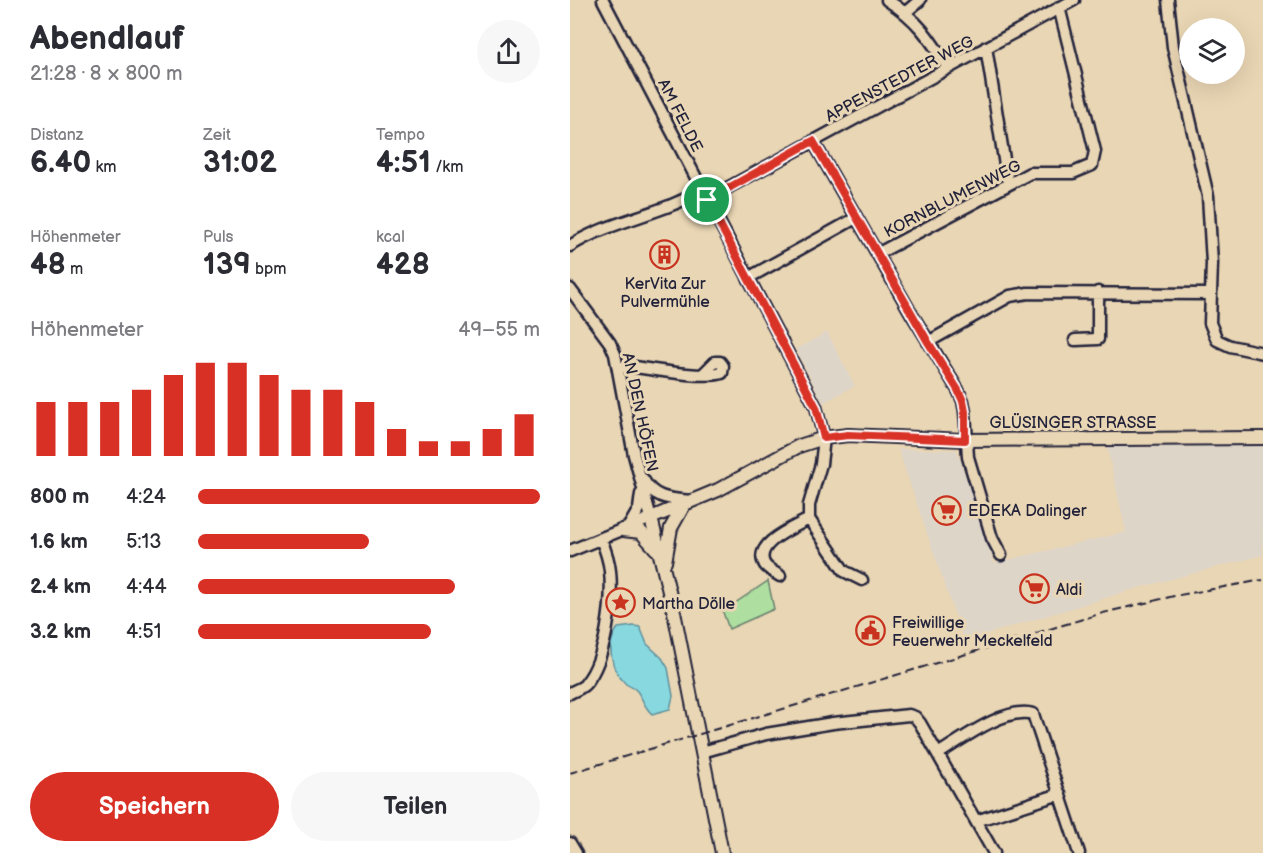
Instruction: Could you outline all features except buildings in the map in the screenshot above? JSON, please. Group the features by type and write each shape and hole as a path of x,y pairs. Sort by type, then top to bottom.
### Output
{"main road":[{"name":"GLÜSINGER STRASSE","path":"651,518 740,479 799,446 824,438 848,435 965,440 1263,438"},
{"path":"662,563 671,528 689,502"},
{"path":"651,518 722,853"},
{"path":"625,529 644,534 662,563"}],"street":[{"name":"AM FELDE","path":"603,0 816,407 824,438"},
{"path":"887,0 906,12 929,38 948,68"},
{"path":"906,12 920,0"},
{"name":"APPENSTEDTER WEG","path":"570,246 589,234 684,200 705,195 813,141 1074,0"},
{"path":"1168,0 1173,48 1208,196 1212,263 1210,323 1217,340 1230,346 1263,353"},
{"name":"KORNBLUMENWEG","path":"877,254 1030,173 1073,173 1092,165 1095,151 1059,7"},
{"path":"986,47 1008,184"},
{"path":"813,141 963,401 968,457 992,538 1001,555"},
{"path":"748,278 856,218"},
{"name":"AN DEN HÖFEN","path":"570,289 610,343 619,368 640,476 651,518"},
{"path":"928,342 1010,296 1028,293 1098,292 1211,294"},
{"path":"1075,340 1098,339 1098,292"},
{"path":"619,368 628,366 703,374"},
{"path":"824,438 821,464 809,505 808,519 844,571 862,580"},
{"path":"640,476 654,494 689,502"},
{"path":"625,529 639,509 640,476"},
{"path":"570,551 651,518"},
{"path":"780,576 765,566 762,558 763,550 768,543 808,519"},
{"path":"570,693 585,685 594,668 602,649 609,619 610,569 602,539"},
{"path":"938,754 980,728 1015,713 1033,714 1079,853"},
{"path":"702,752 766,734 833,723 909,715 915,717 994,853"},
{"path":"976,821 1060,794"},
{"path":"570,843 576,853"}],"shaded area":[{"path":"827,332 855,386 823,403 796,349"},
{"path":"1263,446 1263,555 1138,588 964,641 898,449 957,450 994,563 1126,532 1107,447"}],"green space":[{"path":"768,581 774,609 729,629 720,604 735,603"}],"water":[{"path":"640,627 647,644 662,658 668,668 673,696 670,709 652,714 637,691 626,684 613,665 611,649 614,634 618,628"}],"railway":[{"path":"570,773 1103,613 1174,596 1263,580"}],"place":[{"name":"KerVita Zur Pulvermühle","path":"665,255"},
{"name":"EDEKA Dalinger","path":"947,510"},
{"name":"Aldi","path":"1035,589"},
{"name":"Martha Dölle","path":"621,603"},
{"name":"Freiwillige Feuerwehr Meckelfeld","path":"871,631"}],"route":[{"path":"813,141 958,390 965,412 965,440 848,435 824,438 816,407 707,200 813,141"}]}
